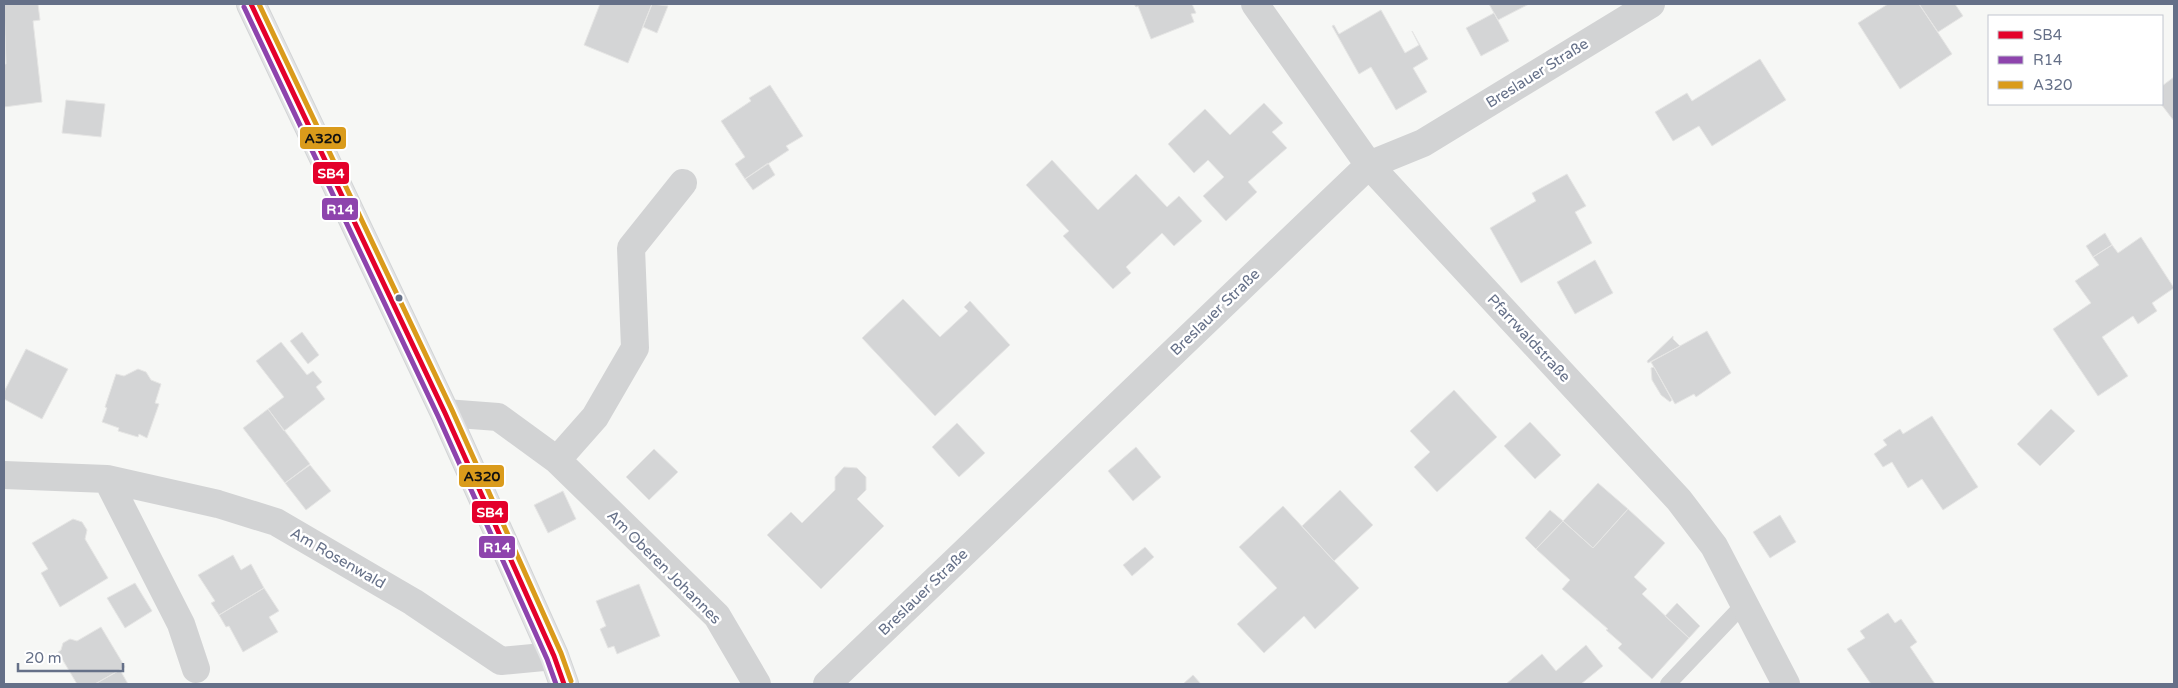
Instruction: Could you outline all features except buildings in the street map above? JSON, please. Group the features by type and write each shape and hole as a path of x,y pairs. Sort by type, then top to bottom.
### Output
{"main road":[{"path":"251,4 445,412 554,656 564,684"}],"street":[{"name":"Pfarrwaldstraße","path":"1256,4 1369,164 1678,500 1714,546 1786,684"},
{"name":"Breslauer Straße","path":"827,684 1369,164 1424,144 1651,4"},
{"path":"557,460 595,417 635,348 631,248 683,183"},
{"name":"Am Oberen Johannes","path":"445,412 498,417 557,460 717,616 757,684"},
{"name":"Am Rosenwald","path":"4,475 107,479 218,504 276,522 413,602 501,661 554,656"},
{"path":"107,479 181,624 196,669"}],"lane":[{"path":"1668,684 1744,604"}],"transit line":[{"name":"SB4","path":"251,4 445,413 554,656 564,684"},
{"name":"A320","path":"259,4 452,410 561,653 571,681"},
{"name":"R14","path":"244,7 438,416 547,659 556,684"}]}
